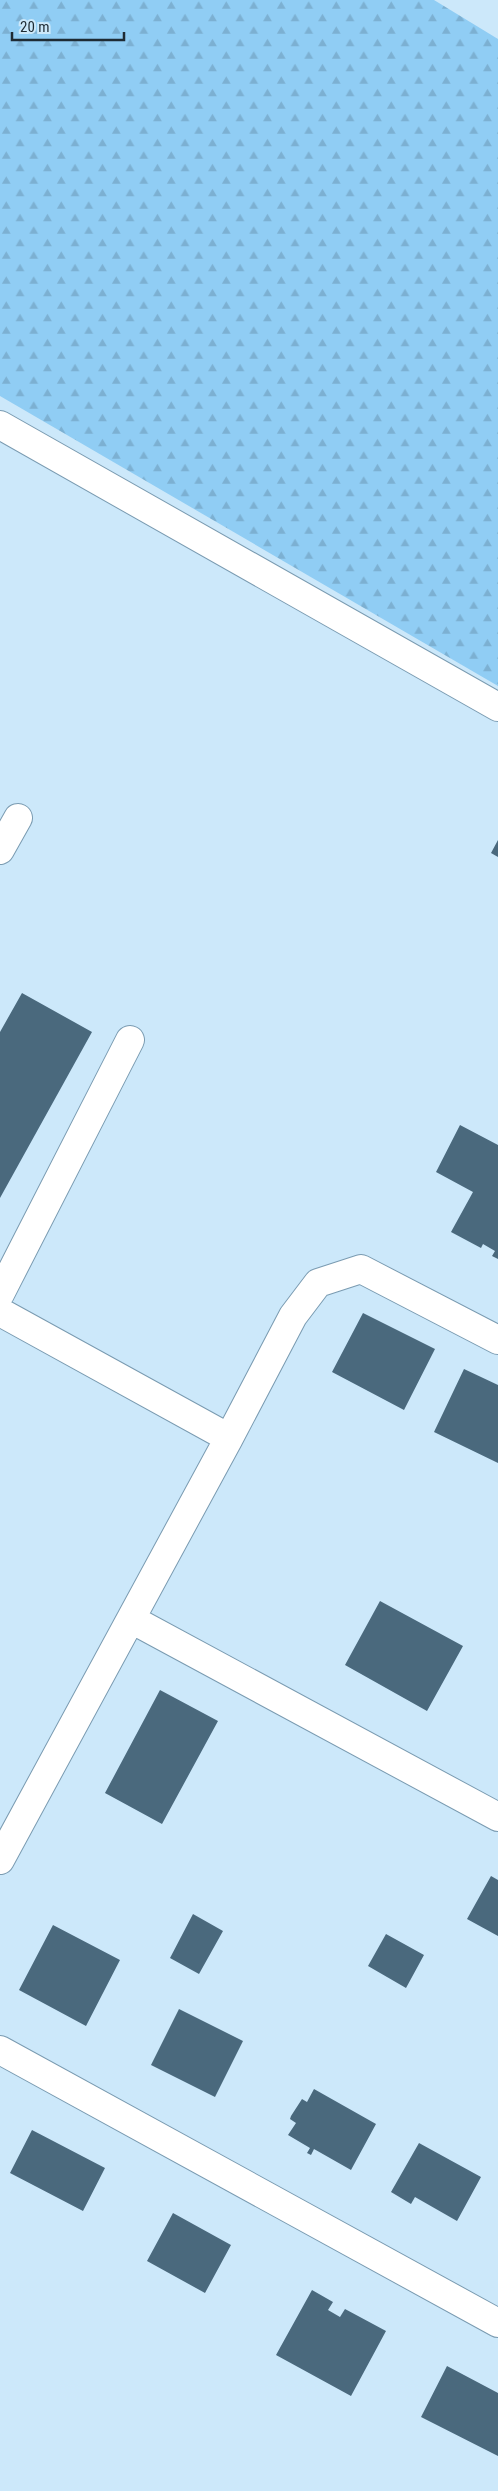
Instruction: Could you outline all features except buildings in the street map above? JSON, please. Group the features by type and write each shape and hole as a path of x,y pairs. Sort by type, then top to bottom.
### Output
{"street":[{"path":"0,425 498,707"},
{"path":"0,850 18,818"},
{"path":"0,1294 130,1040"},
{"path":"0,1860 229,1438 293,1316 318,1283 360,1269 498,1340"},
{"path":"0,1312 229,1438"},
{"path":"131,1619 498,1817"},
{"path":"0,2050 498,2322"}],"green space":[{"path":"0,0 434,0 498,39 498,686 0,396"}]}
